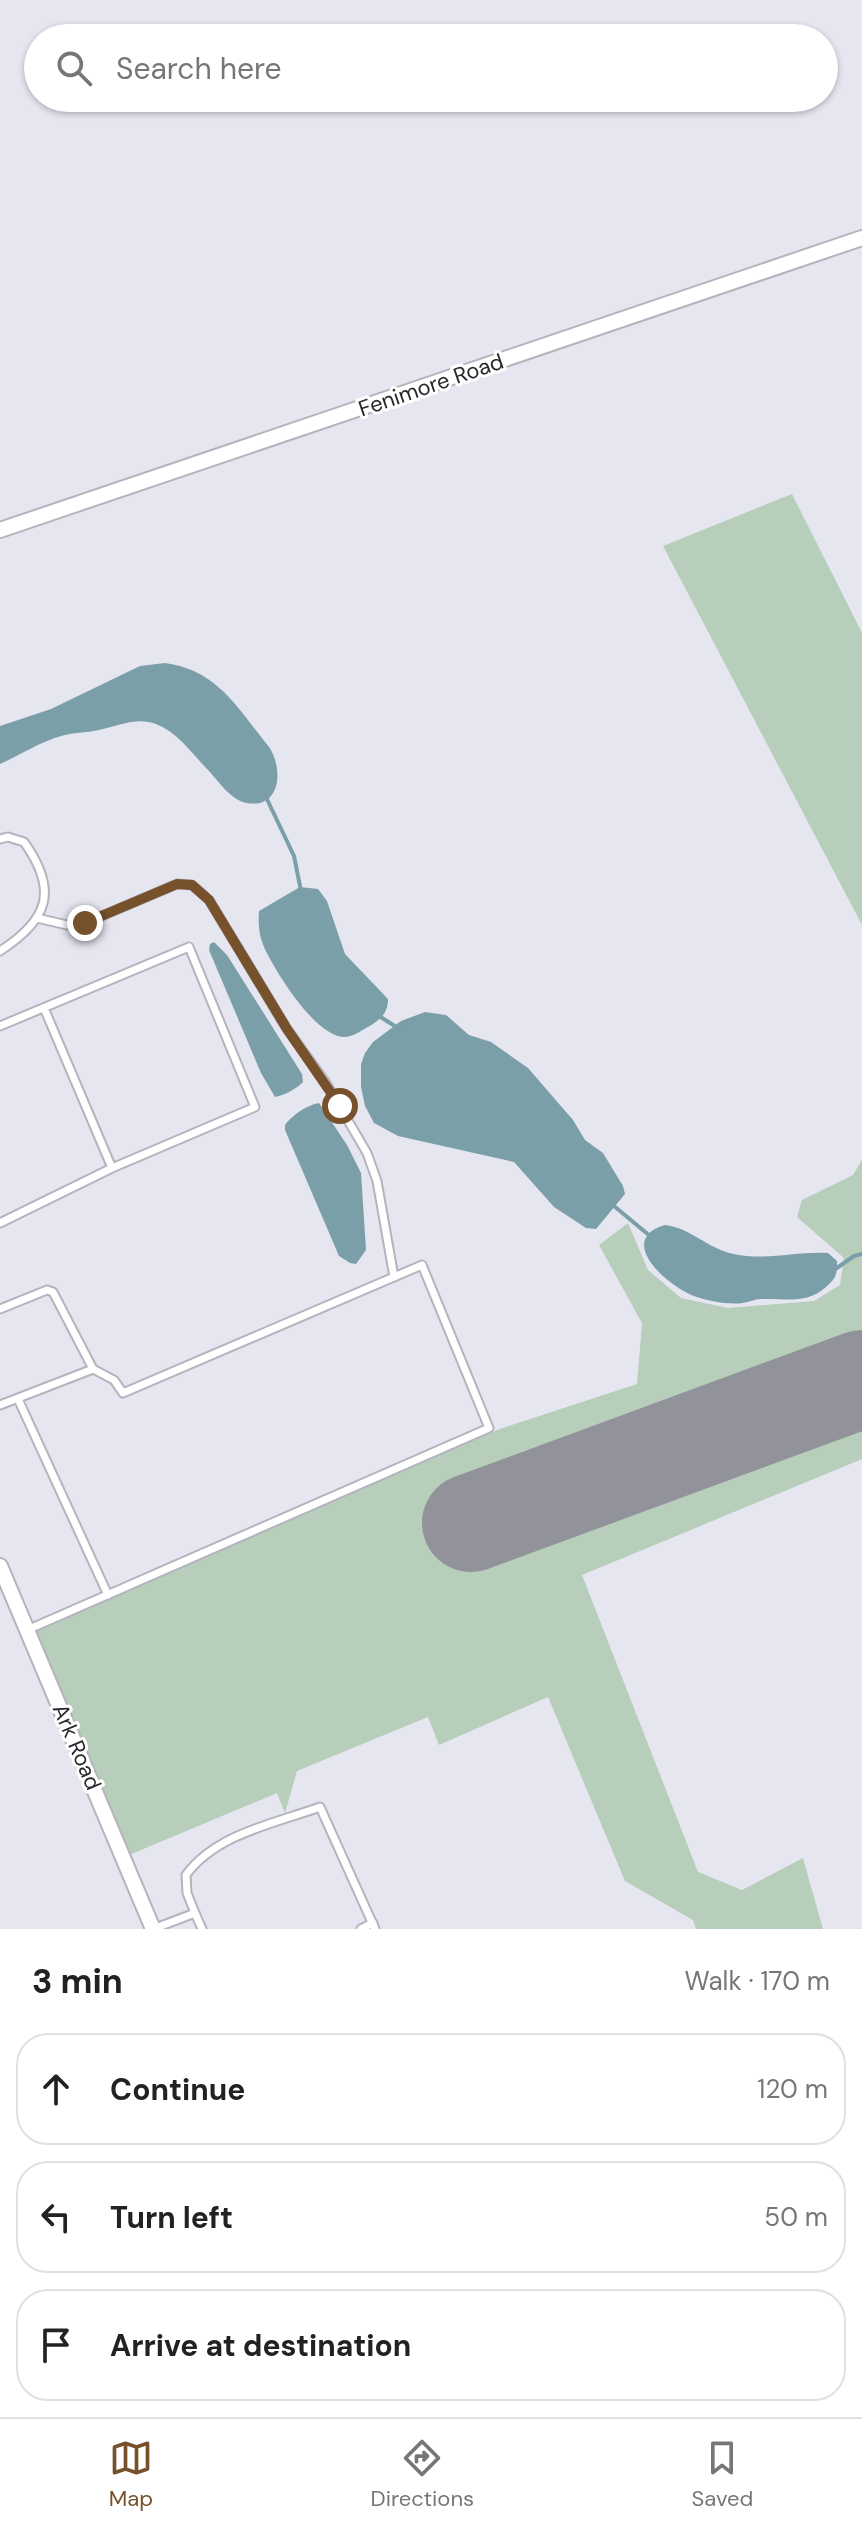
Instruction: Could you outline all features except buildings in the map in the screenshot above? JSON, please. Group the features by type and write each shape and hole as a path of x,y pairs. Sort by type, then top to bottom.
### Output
{"street":[{"name":"Fenimore Road","path":"0,530 226,456 862,238"},
{"name":"Ark Road","path":"0,1566 153,1929"}],"lane":[{"path":"0,839 8,837 24,842 31,852 45,890 44,909 18,939 0,951"},
{"path":"37,918 67,925 85,923 177,884 192,885 209,900 367,1153 377,1181 394,1277"},
{"path":"0,1026 189,947 255,1107 112,1168 0,1223"},
{"path":"44,1008 112,1168"},
{"path":"0,1309 47,1290 53,1292 93,1369 114,1380 123,1393 422,1265 489,1428 27,1630"},
{"path":"0,1405 93,1369"},
{"path":"18,1399 108,1595"},
{"path":"202,1929 187,1893 186,1875 198,1858 215,1846 320,1807 374,1926 361,1929"},
{"path":"153,1929 195,1913"}],"green space":[{"path":"792,494 862,633 862,925 663,546"},
{"path":"862,1160 862,1459 582,1575 698,1872 742,1890 803,1858 823,1929 696,1929 693,1920 625,1881 548,1697 439,1745 428,1717 297,1771 285,1813 277,1793 122,1858 26,1628 500,1429 637,1384 642,1323 599,1245 628,1223 648,1270 681,1298 728,1308 814,1301 840,1285 844,1258 797,1217 802,1200 853,1175"}],"water":[{"path":"165,663 183,667 213,683 225,693 269,747 274,755 277,775 273,793 267,800 247,803 235,798 177,737 156,724 142,721 61,736 0,764 0,726 51,709 140,666"},
{"path":"300,887 318,889 327,901 345,954 388,999 380,1019 352,1036 334,1034 310,1015 287,986 262,943 259,911"},
{"path":"214,942 227,955 302,1074 303,1082 298,1087 275,1097 261,1073 209,950"},
{"path":"425,1012 446,1015 469,1035 491,1042 528,1068 573,1120 585,1140 603,1153 625,1194 596,1229 586,1228 554,1207 514,1162 398,1136 374,1123 365,1106 361,1087 361,1064 365,1053 373,1042 401,1021"},
{"path":"319,1103 347,1145 361,1173 366,1250 356,1264 339,1256 285,1130 285,1125 296,1114"},
{"path":"665,1225 734,1254 757,1257 828,1253 837,1261 836,1273 826,1287 803,1298 731,1303 700,1298 683,1291 660,1274 645,1252 644,1241 651,1232"}],"waterway":[{"path":"265,795 294,856 301,891"},
{"path":"379,1016 398,1028"},
{"path":"614,1206 650,1236"},
{"path":"834,1270 862,1254"}],"runway":[{"path":"471,1523 862,1379"}],"route":[{"path":"85,923 177,884 192,885 209,900 287,1029 340,1106"}]}
